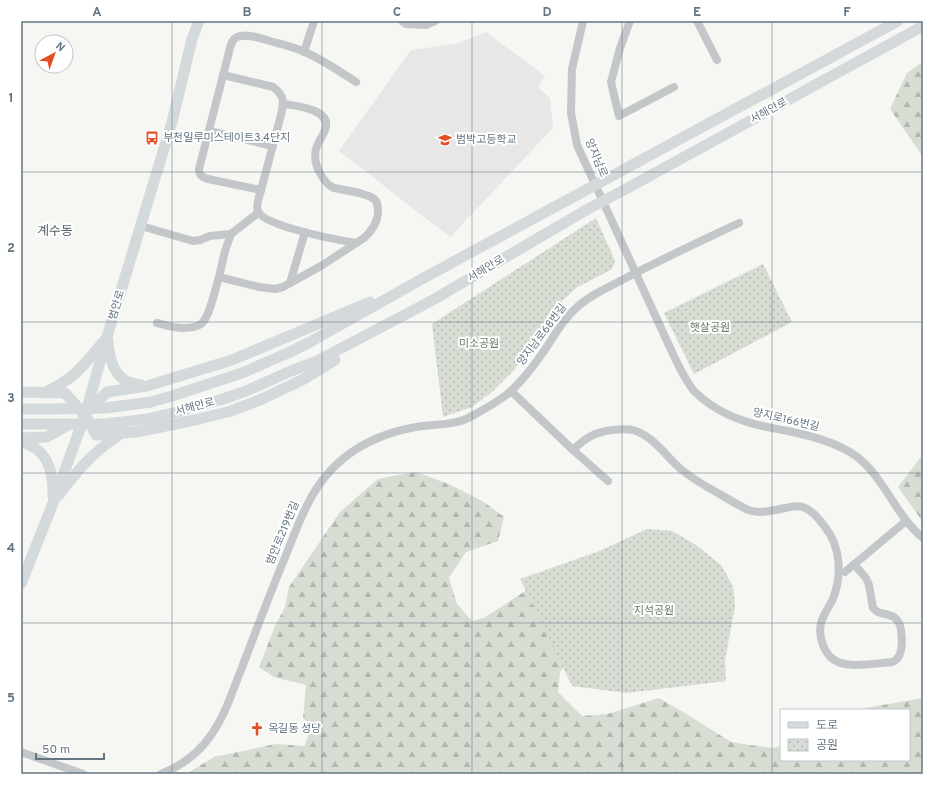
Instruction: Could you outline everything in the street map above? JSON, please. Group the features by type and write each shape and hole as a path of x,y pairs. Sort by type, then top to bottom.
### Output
{"main road":[{"name":"범안로","path":"21,584 53,503 85,415 172,122 192,39 199,21"},
{"name":"서해안로","path":"21,409 106,408 151,402 242,373 288,353 898,21"},
{"name":"서해안로","path":"21,424 104,424 147,419 246,392 316,362 432,301 588,209 923,26"},
{"path":"21,438 48,437 85,415 107,392 147,386 232,360 420,280"},
{"path":"21,392 65,393 85,415 96,435 138,432 199,419 231,410 304,379 432,301"},
{"path":"107,337 108,350 112,363 121,378 147,386"},
{"path":"42,393 56,388 75,374 107,337"},
{"path":"53,503 70,480 92,456 121,434"},
{"path":"21,442 27,443 44,455 51,476 53,503"}],"street":[{"path":"304,52 314,21"},
{"path":"402,21 406,24 426,25 436,21"},
{"name":"양지남로","path":"582,21 572,69 571,113 577,145 635,273"},
{"path":"630,21 620,48 611,82 619,116 674,87"},
{"path":"697,21 717,60"},
{"path":"261,190 202,176 199,173 230,45 233,40 242,36 254,37 304,52 330,64 356,82"},
{"path":"223,75 273,88 279,92 283,99 284,104 261,190 257,208 258,213 264,218 285,227 356,243"},
{"path":"219,277 259,287 275,289 283,287 321,266 364,238 371,232 378,217 378,204 375,199 368,195 329,186 317,170 315,159 316,149 326,128 326,122 323,116 317,111 284,104"},
{"path":"209,131 273,146"},
{"path":"141,226 193,241 210,236 231,234 258,213"},
{"name":"양지남로68번길","path":"511,391 531,368 568,316 585,300 635,273 739,223"},
{"path":"290,283 305,232"},
{"path":"157,323 181,328 193,327 200,325 205,319 231,234"},
{"name":"양지로166번길","path":"635,273 676,362 695,392 722,412 741,421 804,434 825,440 842,448 856,457 871,470 906,521 923,538"},
{"path":"511,391 608,481"},
{"name":"범안로219번길","path":"161,774 188,759 204,744 217,727 227,707 276,578 304,510 318,486 330,471 354,450 377,438 400,430 456,423 465,420 511,391"},
{"path":"573,450 580,442 591,435 602,431 622,429 632,430 642,434 654,442 682,470 699,482 745,509 755,512 766,512 794,506 801,506 808,509 825,526 832,536 839,565 838,579 833,599 821,623 821,641 826,650 831,657 838,662 848,664 892,662 897,660 901,649 901,627 898,620 889,614 878,612 873,608 866,578 854,564"},
{"path":"845,572 906,521"},
{"path":"21,752 83,774"}],"shaded area":[{"name":"범박고등학교","path":"486,32 545,76 538,87 550,98 553,128 450,237 339,151 411,50 455,44"}],"green space":[{"path":"923,62 923,157 890,109 907,73"},
{"name":"미소공원","path":"596,218 615,261 612,269 576,288 556,307 532,346 514,370 492,392 472,407 443,417 432,324"},
{"name":"햇살공원","path":"763,264 792,322 694,374 664,313"},
{"path":"921,457 923,457 923,522 898,487"},
{"path":"416,472 451,485 484,502 504,517 498,541 466,552 449,578 457,604 472,621 484,618 542,580 581,642 560,672 558,692 582,716 607,714 659,698 731,742 773,748 780,746 780,761 910,761 910,709 862,709 923,698 923,774 186,774 214,757 276,744 305,746 311,725 303,718 306,685 274,677 259,667 275,626 285,607 289,587 340,512 378,479"},
{"name":"지석공원","path":"647,529 672,531 696,545 721,565 733,586 735,606 725,660 726,681 627,693 572,686 520,579 597,552"}],"place":[{"name":"부천일루미스테이트3.4단지","path":"152,138"},
{"name":"범박고등학교","path":"445,140"},
{"name":"옥길동 성당","path":"257,729"}],"district":[{"name":"계수동","path":"55,232"}]}
